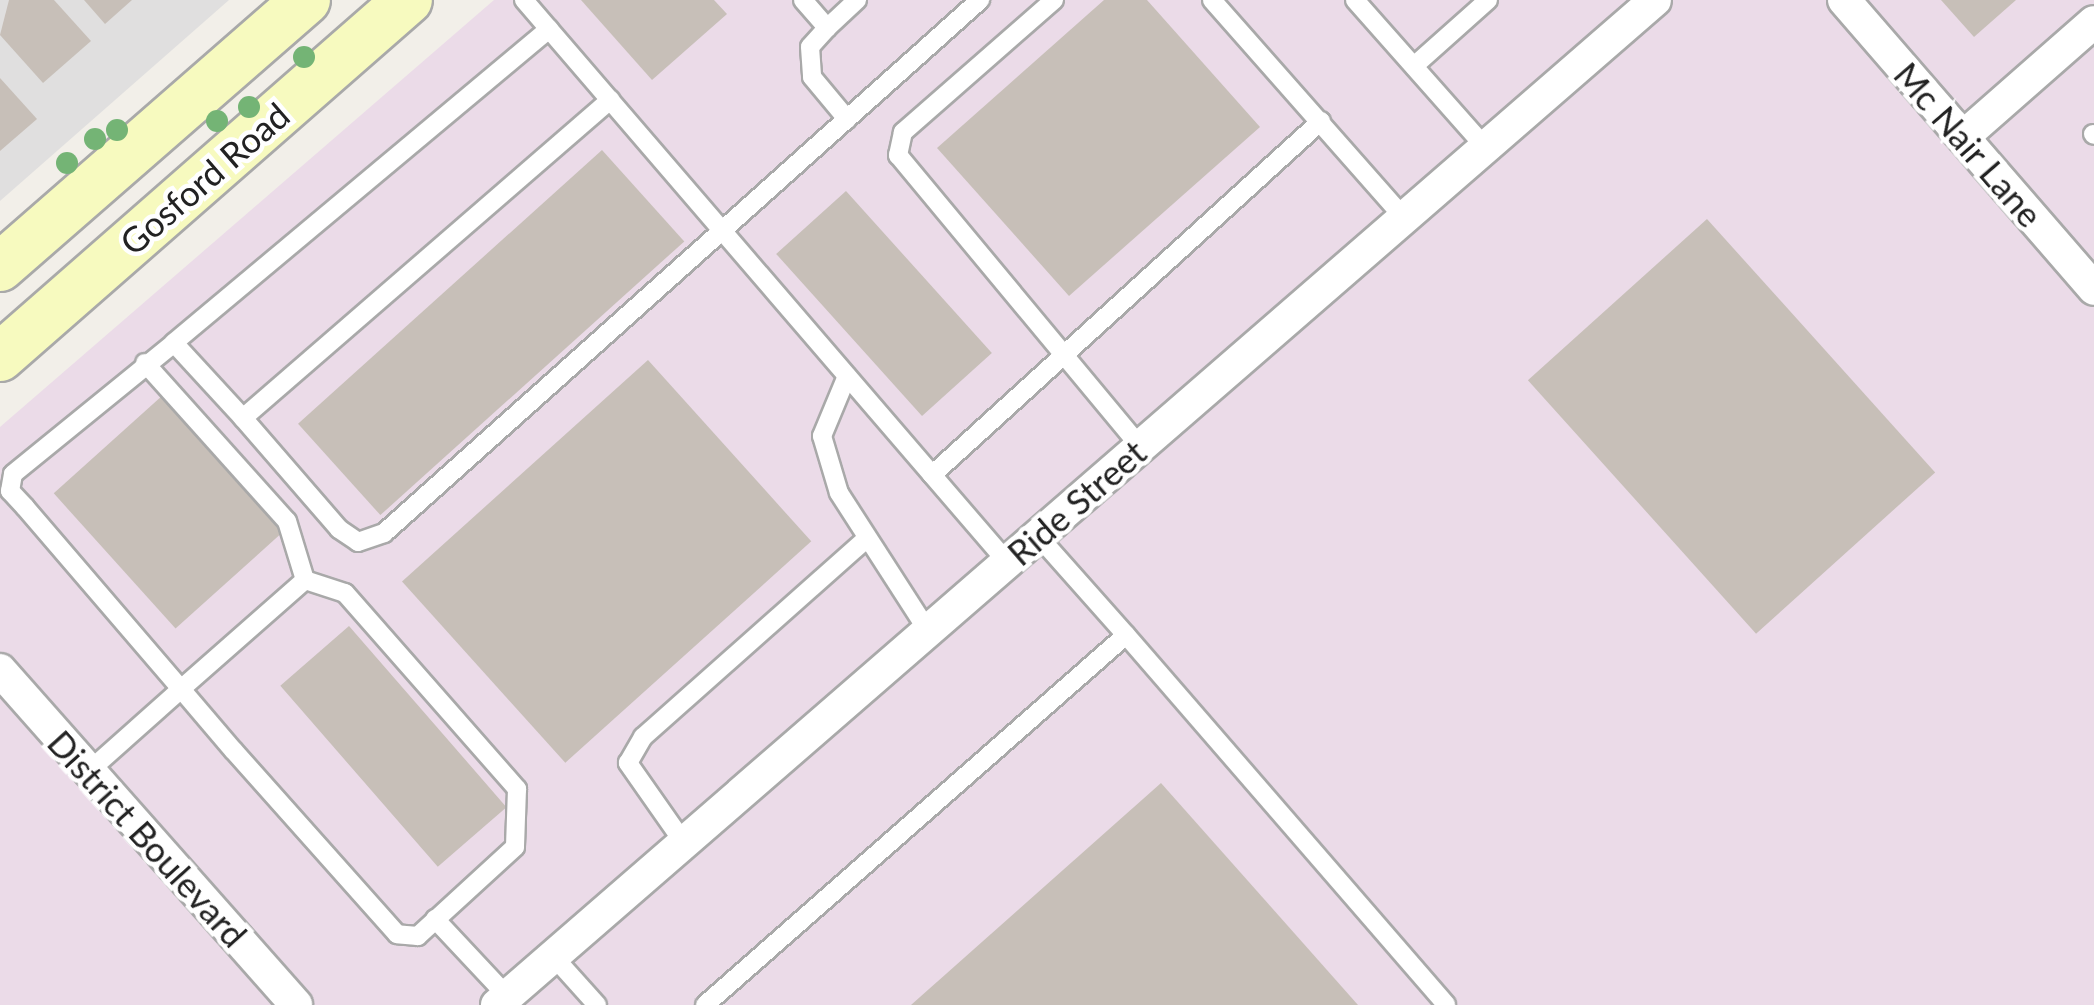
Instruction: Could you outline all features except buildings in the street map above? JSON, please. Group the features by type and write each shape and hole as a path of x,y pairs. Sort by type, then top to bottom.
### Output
{"main road":[{"name":"Gosford Road","path":"0,267 306,0"},
{"name":"Gosford Road","path":"0,357 408,0"}],"street":[{"name":"Ride Street","path":"502,1000 1654,0"},
{"name":"Mc Nair Lane","path":"1844,0 2094,289"},
{"path":"1963,138 2094,22"},
{"name":"District Boulevard","path":"0,670 296,1005"}],"lane":[{"path":"524,0 1007,562"},
{"path":"803,0 827,28"},
{"path":"848,119 812,77 810,48 858,0"},
{"path":"174,343 339,529 358,542 384,533 980,0"},
{"path":"1054,0 903,132 898,155 1140,447"},
{"path":"1212,0 1404,218"},
{"path":"1355,0 1485,147"},
{"path":"1414,66 1484,1"},
{"path":"305,580 345,592 517,789 515,847 418,936 397,934 10,492 13,474 549,29"},
{"path":"243,418 610,100"},
{"path":"932,475 1321,121"},
{"path":"145,363 287,522 305,580"},
{"path":"847,376 822,436 864,541 928,631"},
{"path":"1038,536 1446,1005"},
{"path":"684,843 628,763 643,737 864,541"},
{"path":"90,771 305,580"},
{"path":"705,1005 1126,635"},
{"path":"435,919 502,1000"},
{"path":"553,956 597,1005"}],"shaded area":[{"path":"0,0 229,0 0,201"},
{"path":"494,0 2094,0 2094,1005 0,1005 0,427"}]}
